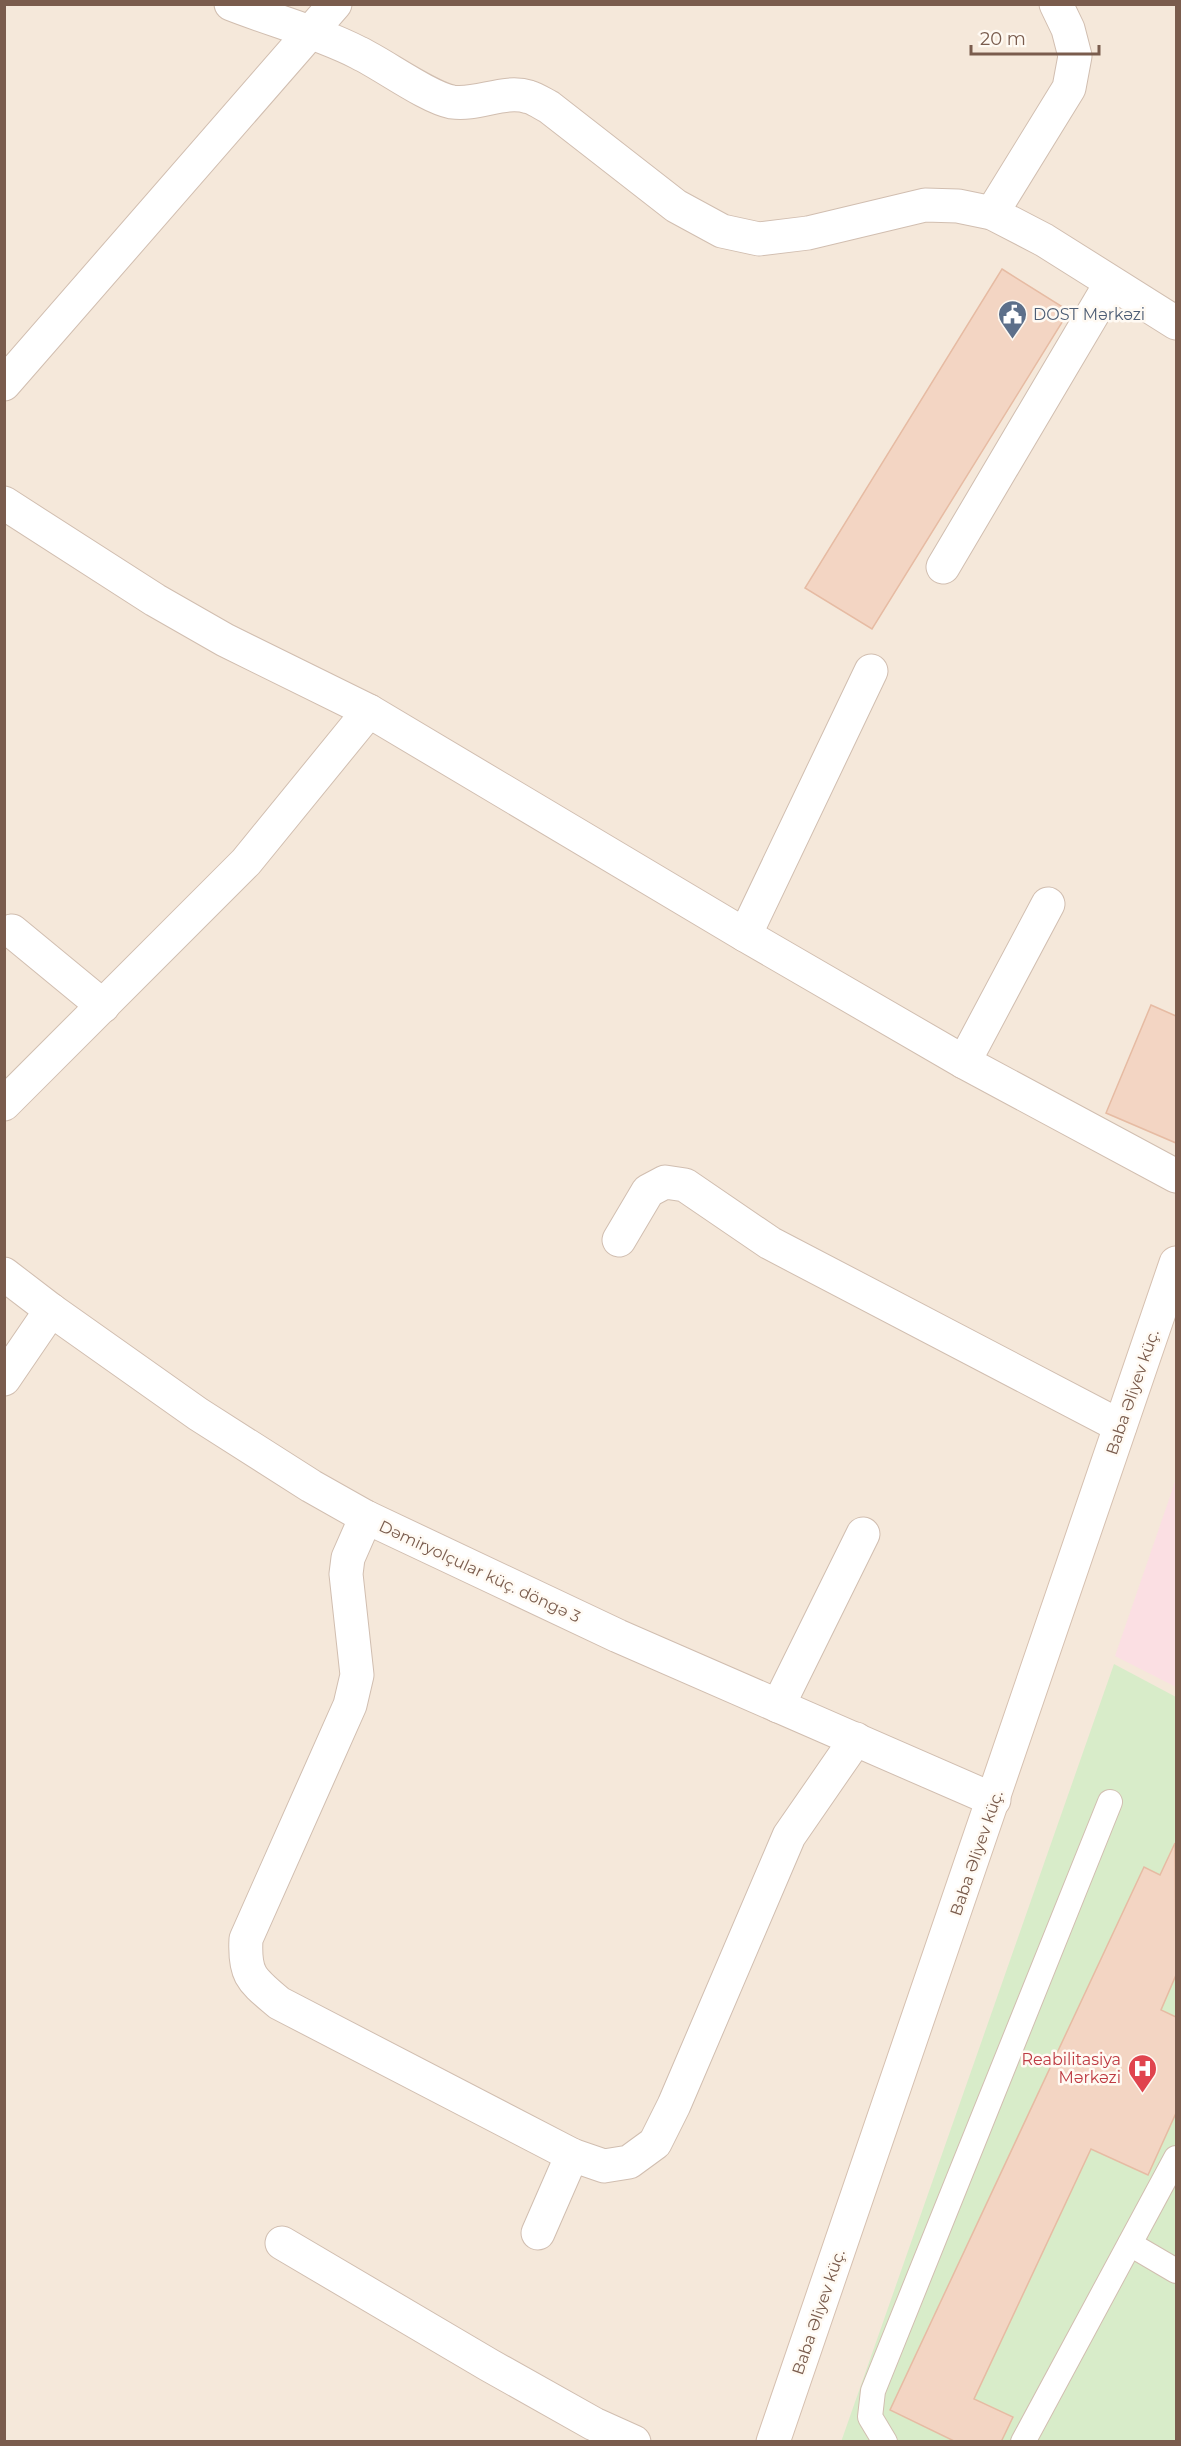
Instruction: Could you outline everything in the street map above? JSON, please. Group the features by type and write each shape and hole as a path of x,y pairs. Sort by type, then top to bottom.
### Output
{"street":[{"path":"231,4 312,31 360,53 434,95 452,102 481,101 509,94 528,96 549,107 676,206 722,231 759,239 808,232 925,205 958,206 992,213 1044,240 1176,323"},
{"path":"4,384 335,4"},
{"path":"992,213 1069,88 1075,56 1068,29 1056,4"},
{"path":"943,567 1111,283"},
{"path":"4,503 76,551 215,635 369,711 745,935 964,1062 1176,1176"},
{"path":"745,935 871,671"},
{"path":"4,1104 246,862 369,711"},
{"path":"964,1062 1048,904"},
{"path":"12,931 103,1006"},
{"path":"619,1240 648,1191 665,1182 685,1185 770,1243 1120,1426"},
{"name":"Baba Əliyev küç.","path":"773,2442 1176,1263"},
{"name":"Dəmiryolçular küç. döngə 3","path":"4,1274 198,1414 311,1486 366,1517 618,1636 994,1800"},
{"path":"4,1379 51,1310"},
{"path":"366,1517 348,1558 346,1575 357,1675 350,1705 246,1939 245,1962 255,1982 279,2003 572,2155 604,2166 629,2162 655,2143 674,2105 789,1836 856,1739"},
{"path":"778,1706 863,1534"},
{"path":"538,2233 572,2155"},
{"path":"282,2243 591,2433 634,2442"}],"lane":[{"path":"885,2442 870,2417 873,2391 1110,1802"},
{"path":"1023,2442 1176,2157"},
{"path":"1130,2244 1176,2271"}],"shaded area":[{"path":"5,5 1176,5 1176,2441 5,2441"},
{"path":"1176,1479 1176,1687 1115,1656"}],"green space":[{"path":"1114,1664 1176,1697 1176,2441 841,2442"}],"building":[{"path":"1002,269 1069,311 872,629 805,588"},
{"path":"1151,1005 1176,1016 1176,1143 1106,1113"},
{"path":"1175,1843 1176,1975 1161,2010 1176,2017 1176,2113 1148,2175 1091,2149 974,2399 1013,2417 1001,2442 956,2442 890,2410 1144,1867 1160,1875"}],"place":[{"name":"DOST Mərkəzi","path":"1012,340"},
{"name":"Reabilitasiya Mərkəzi","path":"1142,2094"}]}
